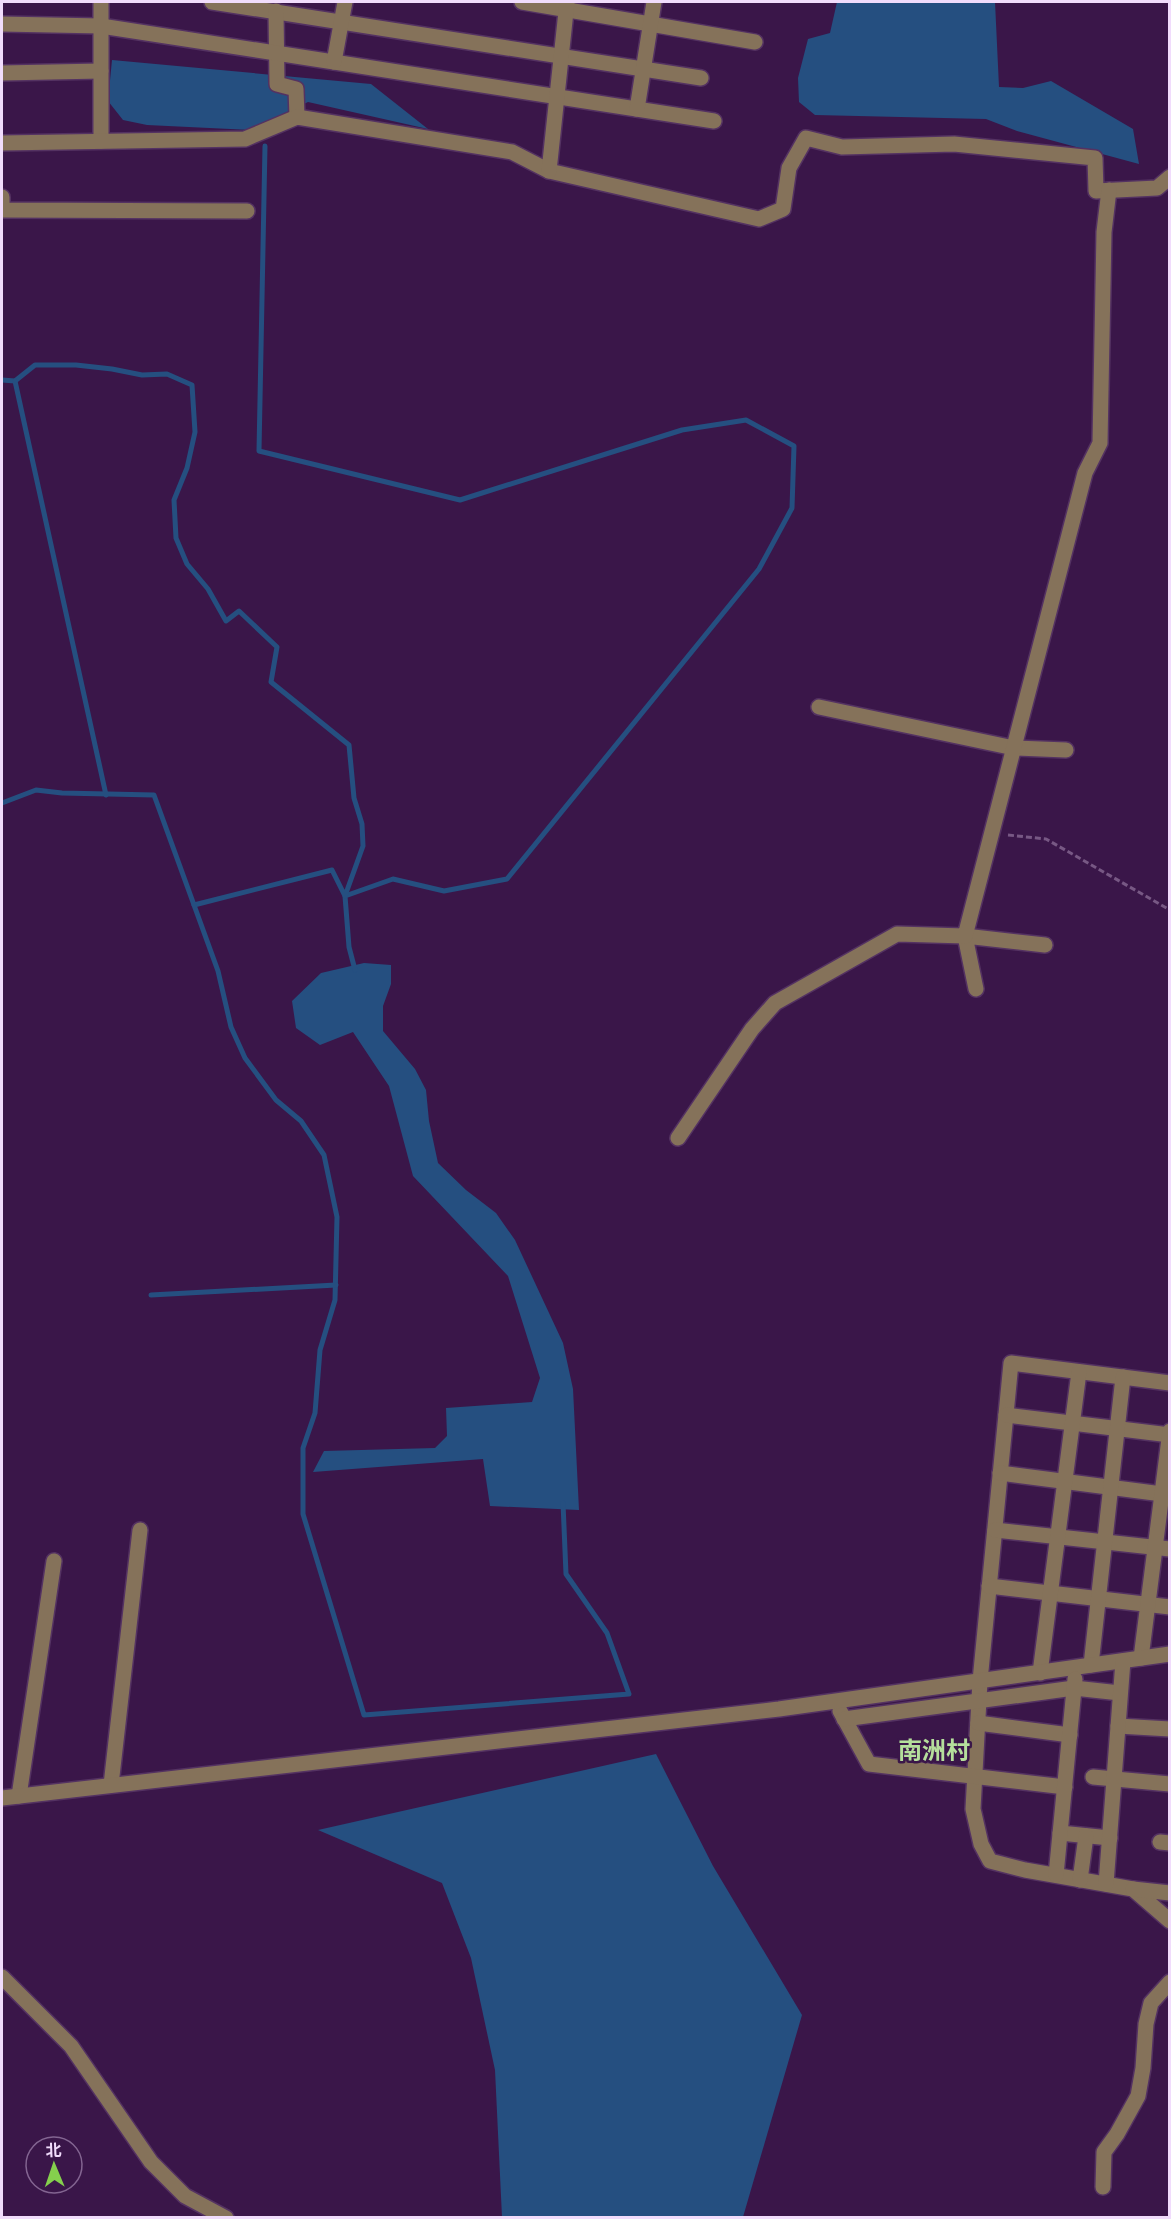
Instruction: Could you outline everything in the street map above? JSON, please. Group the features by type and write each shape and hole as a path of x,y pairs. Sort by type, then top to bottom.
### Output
{"street":[{"path":"101,2 101,141"},
{"path":"212,2 701,78"},
{"path":"334,62 345,2"},
{"path":"522,2 567,5 651,24 755,42"},
{"path":"637,109 654,2"},
{"path":"549,171 567,5"},
{"path":"276,11 277,84 296,89 297,117"},
{"path":"2,24 101,27 714,121"},
{"path":"2,73 101,71"},
{"path":"2,143 245,139 297,117 512,152 549,171 759,219 783,209 789,168 806,138 842,147 954,144 1095,158 1096,191 1157,188 1170,177"},
{"path":"976,989 965,936 1085,473 1100,443 1104,232 1109,190"},
{"path":"2,197 2,210 247,211"},
{"path":"819,707 1014,748 1066,750"},
{"path":"678,1138 752,1029 775,1003 897,934 965,936 1045,945"},
{"path":"1170,1383 1011,1364 980,1681 973,1809 981,1844 990,1861 1080,1880 1170,1893"},
{"path":"1040,1672 1079,1372"},
{"path":"1056,1875 1074,1688 1084,1666 1099,1599 1124,1377"},
{"path":"1006,1415 1169,1434 1162,1549 1147,1604 1141,1658"},
{"path":"1000,1473 1166,1494"},
{"path":"111,1785 140,1530"},
{"path":"994,1530 1162,1549"},
{"path":"19,1796 54,1561"},
{"path":"989,1586 1170,1607"},
{"path":"2,1798 834,1701 1170,1654"},
{"path":"1106,1884 1123,1661"},
{"path":"844,1719 1074,1688 1120,1693"},
{"path":"834,1701 869,1764 1065,1787"},
{"path":"978,1724 1070,1735"},
{"path":"1118,1726 1170,1729"},
{"path":"1093,1777 1170,1784"},
{"path":"1060,1833 1110,1838"},
{"path":"1080,1880 1086,1836"},
{"path":"1133,1889 1170,1921"},
{"path":"2,1977 71,2046 151,2162 185,2196 226,2217"},
{"path":"1103,2187 1104,2152 1138,2096 1143,2068 1146,2024 1151,2003 1170,1982"}],"path":[{"path":"992,833 1046,839 1170,910"}],"water":[{"path":"837,2 995,2 999,87 1023,88 1051,81 1133,129 1139,164 1017,131 986,119 815,115 799,102 798,78 808,39 830,33"},
{"path":"112,60 371,84 428,129 308,102 251,130 147,125 123,120 108,101"},
{"path":"364,963 391,965 391,984 383,1006 383,1031 415,1069 426,1090 429,1121 438,1163 466,1190 496,1213 515,1240 563,1343 573,1389 579,1510 490,1506 483,1459 313,1472 324,1451 435,1448 447,1436 446,1408 532,1402 540,1378 508,1276 413,1176 389,1086 353,1032 320,1045 296,1028 292,1001 321,973"},
{"path":"656,1754 713,1866 802,2015 743,2217 502,2217 495,2070 471,1958 442,1883 318,1830"}],"waterway":[{"path":"265,146 259,451 460,500 682,430 746,420 794,446 792,508 759,569 507,879 444,891 393,879 345,896 349,947 355,970"},
{"path":"2,380 15,381 35,365 76,365 142,375 167,374 192,385 195,432 187,468 174,500 176,538 187,564 208,589 226,621 239,611 277,647 271,682 349,745 354,798 362,824 363,846 345,896 332,870 194,905"},
{"path":"15,381 106,795"},
{"path":"2,803 36,790 62,793 154,795 218,971 231,1027 245,1058 276,1100 301,1121 324,1155 337,1217 335,1300 320,1350 315,1413 303,1448 303,1514 364,1715 629,1694 607,1633 566,1574 563,1503"},
{"path":"151,1295 336,1285"}],"district":[{"name":"南洲村","path":"934,1751"}]}
